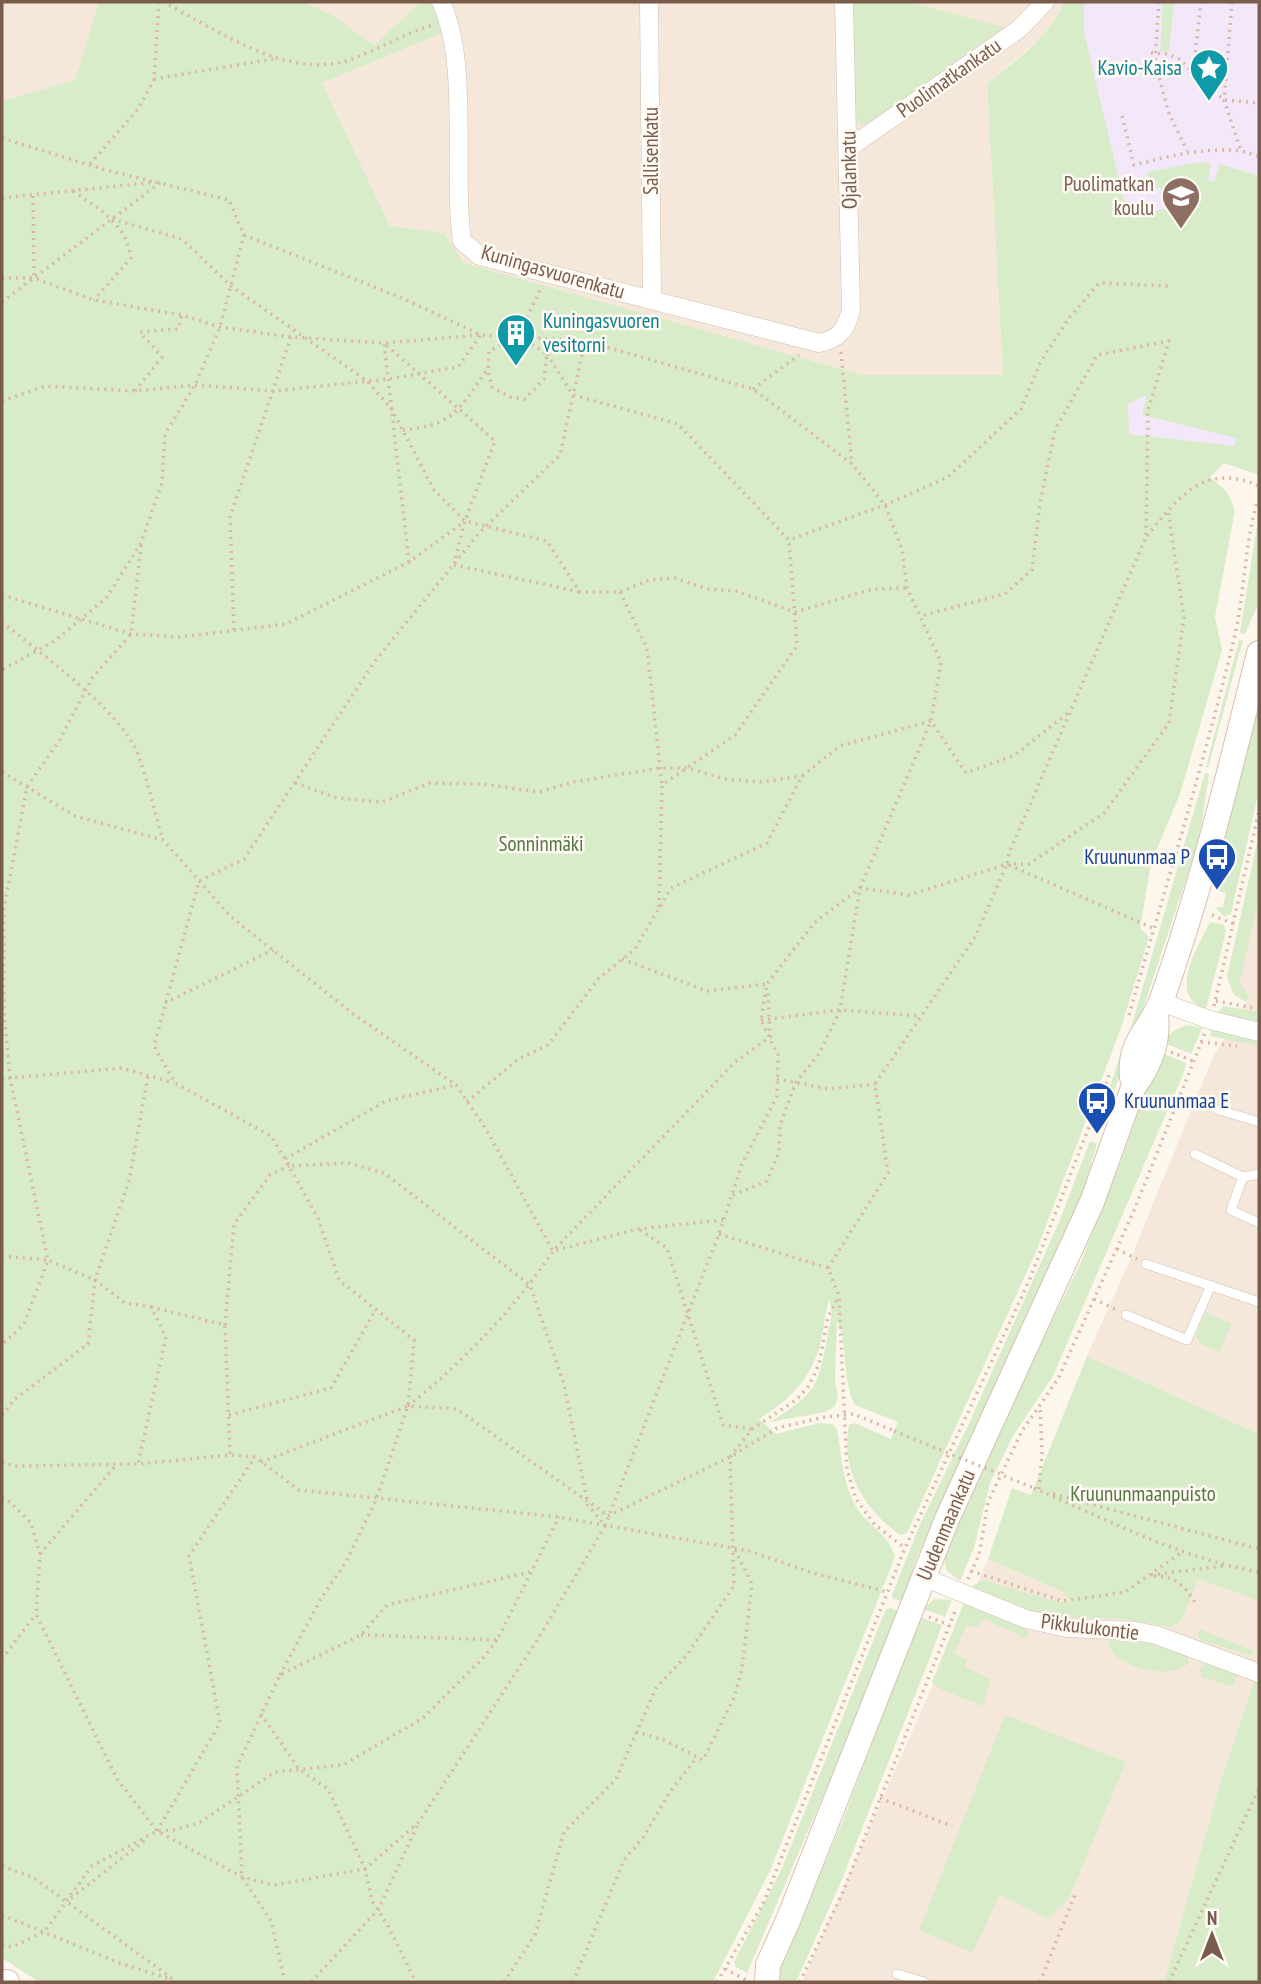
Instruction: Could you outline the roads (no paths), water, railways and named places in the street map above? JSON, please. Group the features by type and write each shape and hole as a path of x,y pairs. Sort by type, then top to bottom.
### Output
{"main road":[{"name":"Uudenmaankatu","path":"757,1979 789,1918 923,1577 1092,1202 1133,1088 1130,1066 1138,1039 1142,1029 1159,1008 1204,866 1252,645"}],"street":[{"name":"Sallisenkatu","path":"649,2 652,299"},
{"name":"Ojalankatu","path":"819,343 840,336 847,325 851,310 845,2"},
{"name":"Puolimatkankatu","path":"849,148 1019,29 1045,2"},
{"name":"Kuningasvuorenkatu","path":"444,9 455,40 458,211 462,241 480,256 819,343"},
{"path":"1159,1008 1259,1032"},
{"name":"Pikkulukontie","path":"923,1577 1048,1625 1156,1635 1259,1673"}],"lane":[{"path":"1216,1109 1259,1122"},
{"path":"1195,1154 1243,1177 1259,1174"},
{"path":"1243,1177 1231,1210 1259,1223"},
{"path":"1146,1264 1259,1302"},
{"path":"1126,1315 1187,1340 1211,1285"},
{"path":"897,1974 924,1982"}],"place":[{"name":"Kavio-Kaisa","path":"1209,102"},
{"name":"Puolimatkan koulu","path":"1181,230"},
{"name":"Kuningasvuoren vesitorni","path":"516,367"},
{"name":"Kruununmaa P","path":"1217,891"},
{"name":"Kruununmaa E","path":"1097,1135"}],"park label":[{"name":"Sonninmäki","path":"541,844"},
{"name":"Kruununmaanpuisto","path":"1143,1494"}]}
